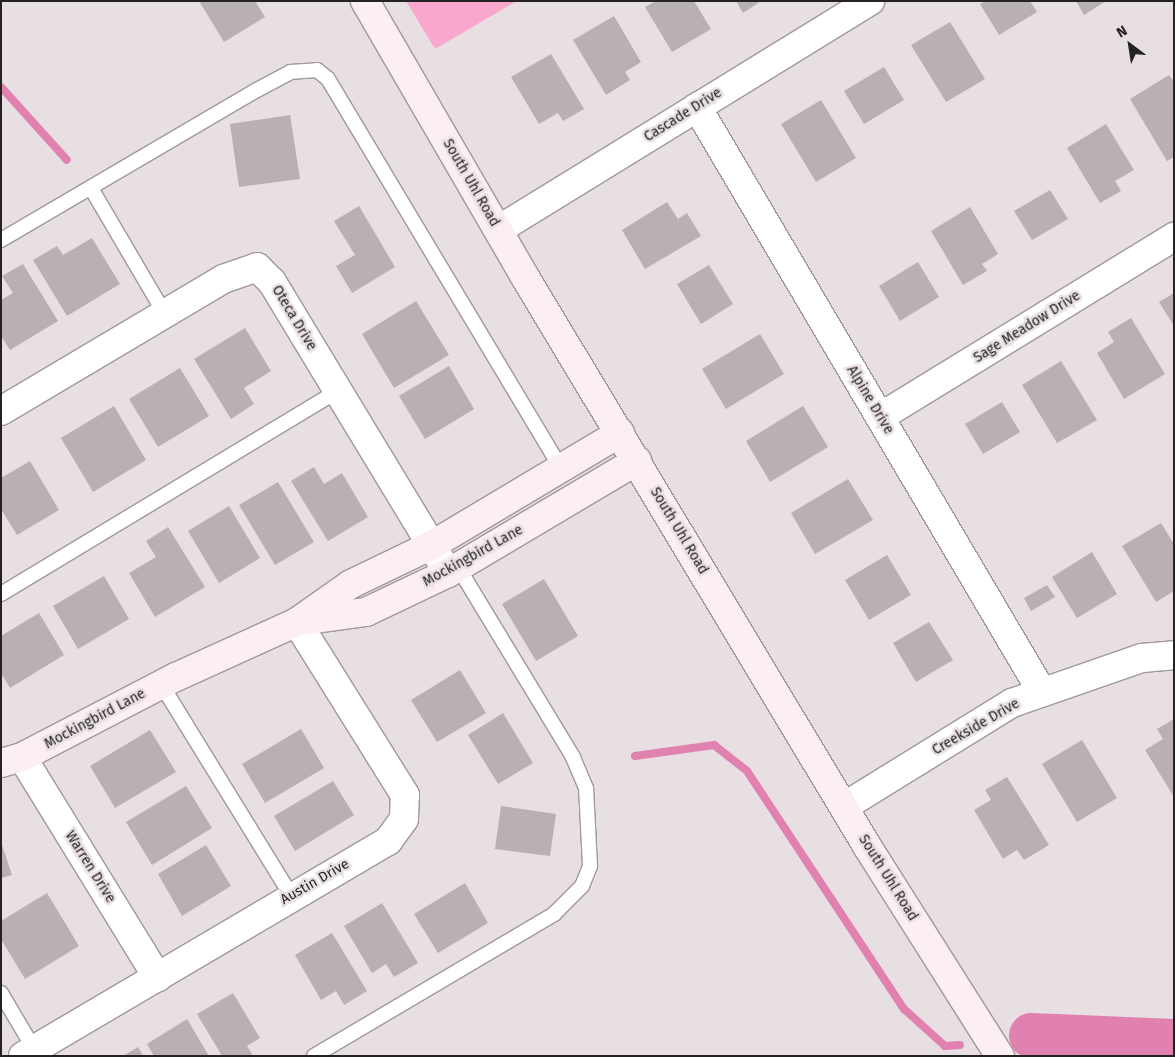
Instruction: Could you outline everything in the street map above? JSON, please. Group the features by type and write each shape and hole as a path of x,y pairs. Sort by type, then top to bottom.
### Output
{"main road":[{"name":"South Uhl Road","path":"365,1 498,230 620,433 845,806 1000,1056"},
{"name":"Mockingbird Lane","path":"12,760 162,684 297,622 351,584 432,545 620,433"},
{"name":"Mockingbird Lane","path":"297,622 366,612 453,570 637,461"}],"street":[{"name":"Cascade Drive","path":"498,230 870,1"},
{"name":"Alpine Drive","path":"697,107 1042,692"},
{"name":"Sage Meadow Drive","path":"880,417 1174,236"},
{"name":"Oteca Drive","path":"1,411 224,279 257,267 272,282 432,545 453,570"},
{"name":"Austin Drive","path":"28,1053 158,978 291,895 388,841 404,819 405,795 297,622"},
{"name":"Creekside Drive","path":"845,806 1012,703 1142,658 1174,655"},
{"name":"Warren Drive","path":"12,760 158,978"}],"lane":[{"path":"1,240 290,72 317,70 328,80 561,468"},
{"path":"91,188 165,314"},
{"path":"1,594 338,391"},
{"path":"314,1056 554,914 582,886 590,866 586,788 576,765 552,720 453,570"},
{"path":"162,684 291,895"},
{"path":"1,993 28,1053"}],"shaded area":[{"path":"406,1 517,1 435,49"}],"building":[{"path":"199,1 255,1 265,17 224,42"},
{"path":"656,1 694,1 711,29 672,52 645,7"},
{"path":"736,1 761,1 743,13"},
{"path":"986,1 1030,1 1037,12 999,35 980,4"},
{"path":"1076,1 1106,1 1084,15"},
{"path":"614,16 641,62 625,72 630,80 606,95 573,40"},
{"path":"950,22 985,79 946,102 911,45"},
{"path":"551,54 584,109 563,121 558,113 539,124 511,77"},
{"path":"884,67 904,100 864,124 844,91"},
{"path":"1169,75 1174,82 1174,157 1167,161 1130,99"},
{"path":"821,100 856,158 816,182 781,124"},
{"path":"290,115 300,179 239,187 230,124"},
{"path":"1106,124 1134,170 1115,181 1121,191 1100,203 1067,148"},
{"path":"1050,190 1068,219 1032,240 1014,211"},
{"path":"667,202 678,219 687,213 701,236 645,269 622,230"},
{"path":"359,206 395,267 352,293 336,266 355,255 334,221"},
{"path":"970,207 998,254 982,264 987,271 963,285 931,231"},
{"path":"92,238 120,284 67,316 33,260 57,246 63,255"},
{"path":"918,262 939,297 900,321 879,286"},
{"path":"23,264 58,321 10,350 1,336 1,300 13,293 2,276"},
{"path":"709,265 733,304 701,324 677,284"},
{"path":"1174,293 1174,326 1159,302"},
{"path":"416,301 449,355 394,388 362,334"},
{"path":"1131,318 1165,374 1124,399 1097,353 1114,342 1108,332"},
{"path":"245,328 271,371 244,388 254,404 231,419 194,359"},
{"path":"760,334 784,374 726,409 702,369"},
{"path":"1061,361 1097,420 1057,443 1022,385"},
{"path":"449,366 474,409 425,439 399,396"},
{"path":"180,368 209,416 158,447 129,399"},
{"path":"1002,402 1020,432 983,454 965,424"},
{"path":"114,406 146,460 93,492 61,438"},
{"path":"803,406 828,447 770,482 746,441"},
{"path":"30,461 59,510 17,535 1,509 1,478"},
{"path":"314,467 324,484 342,473 368,517 328,541 291,481"},
{"path":"848,479 873,520 815,554 791,513"},
{"path":"278,482 314,542 275,565 239,505"},
{"path":"229,506 260,558 219,583 188,531"},
{"path":"1161,523 1174,544 1174,591 1156,602 1122,546"},
{"path":"168,527 205,587 155,617 129,573 156,557 146,541"},
{"path":"1092,552 1117,594 1077,618 1052,577"},
{"path":"887,555 911,595 869,620 845,580"},
{"path":"104,576 129,619 78,649 53,606"},
{"path":"544,579 578,636 536,661 502,604"},
{"path":"1047,585 1055,597 1031,611 1024,598"},
{"path":"39,613 64,655 10,688 1,673 1,636"},
{"path":"929,622 953,660 916,682 893,643"},
{"path":"460,670 486,713 437,742 411,700"},
{"path":"503,713 533,763 498,784 468,735"},
{"path":"1174,719 1174,797 1145,750 1163,739 1157,729"},
{"path":"301,729 324,768 265,803 242,764"},
{"path":"150,730 176,772 115,808 90,766"},
{"path":"1082,740 1117,798 1077,822 1042,764"},
{"path":"1007,777 1049,845 1024,860 1017,850 1003,859 974,810 991,800 985,790"},
{"path":"333,781 354,815 295,851 274,816"},
{"path":"186,786 212,828 152,865 126,822"},
{"path":"501,806 556,814 550,856 495,849"},
{"path":"1,842 12,875 1,878"},
{"path":"206,845 231,886 182,916 158,874"},
{"path":"465,883 488,923 438,953 414,914"},
{"path":"47,893 79,946 25,979 1,939 1,921"},
{"path":"382,903 418,963 394,977 386,964 372,973 344,926"},
{"path":"332,933 367,991 344,1005 336,991 321,1000 295,955"},
{"path":"233,993 260,1038 247,1046 253,1056 222,1056 197,1014"},
{"path":"187,1019 209,1056 154,1056 147,1044"},
{"path":"138,1047 143,1056 123,1056"}],"waterway":[{"path":"1,87 67,160"},
{"path":"635,756 714,745 747,771 904,1009 945,1046 960,1045"},
{"path":"1031,1035 1174,1041"}]}
